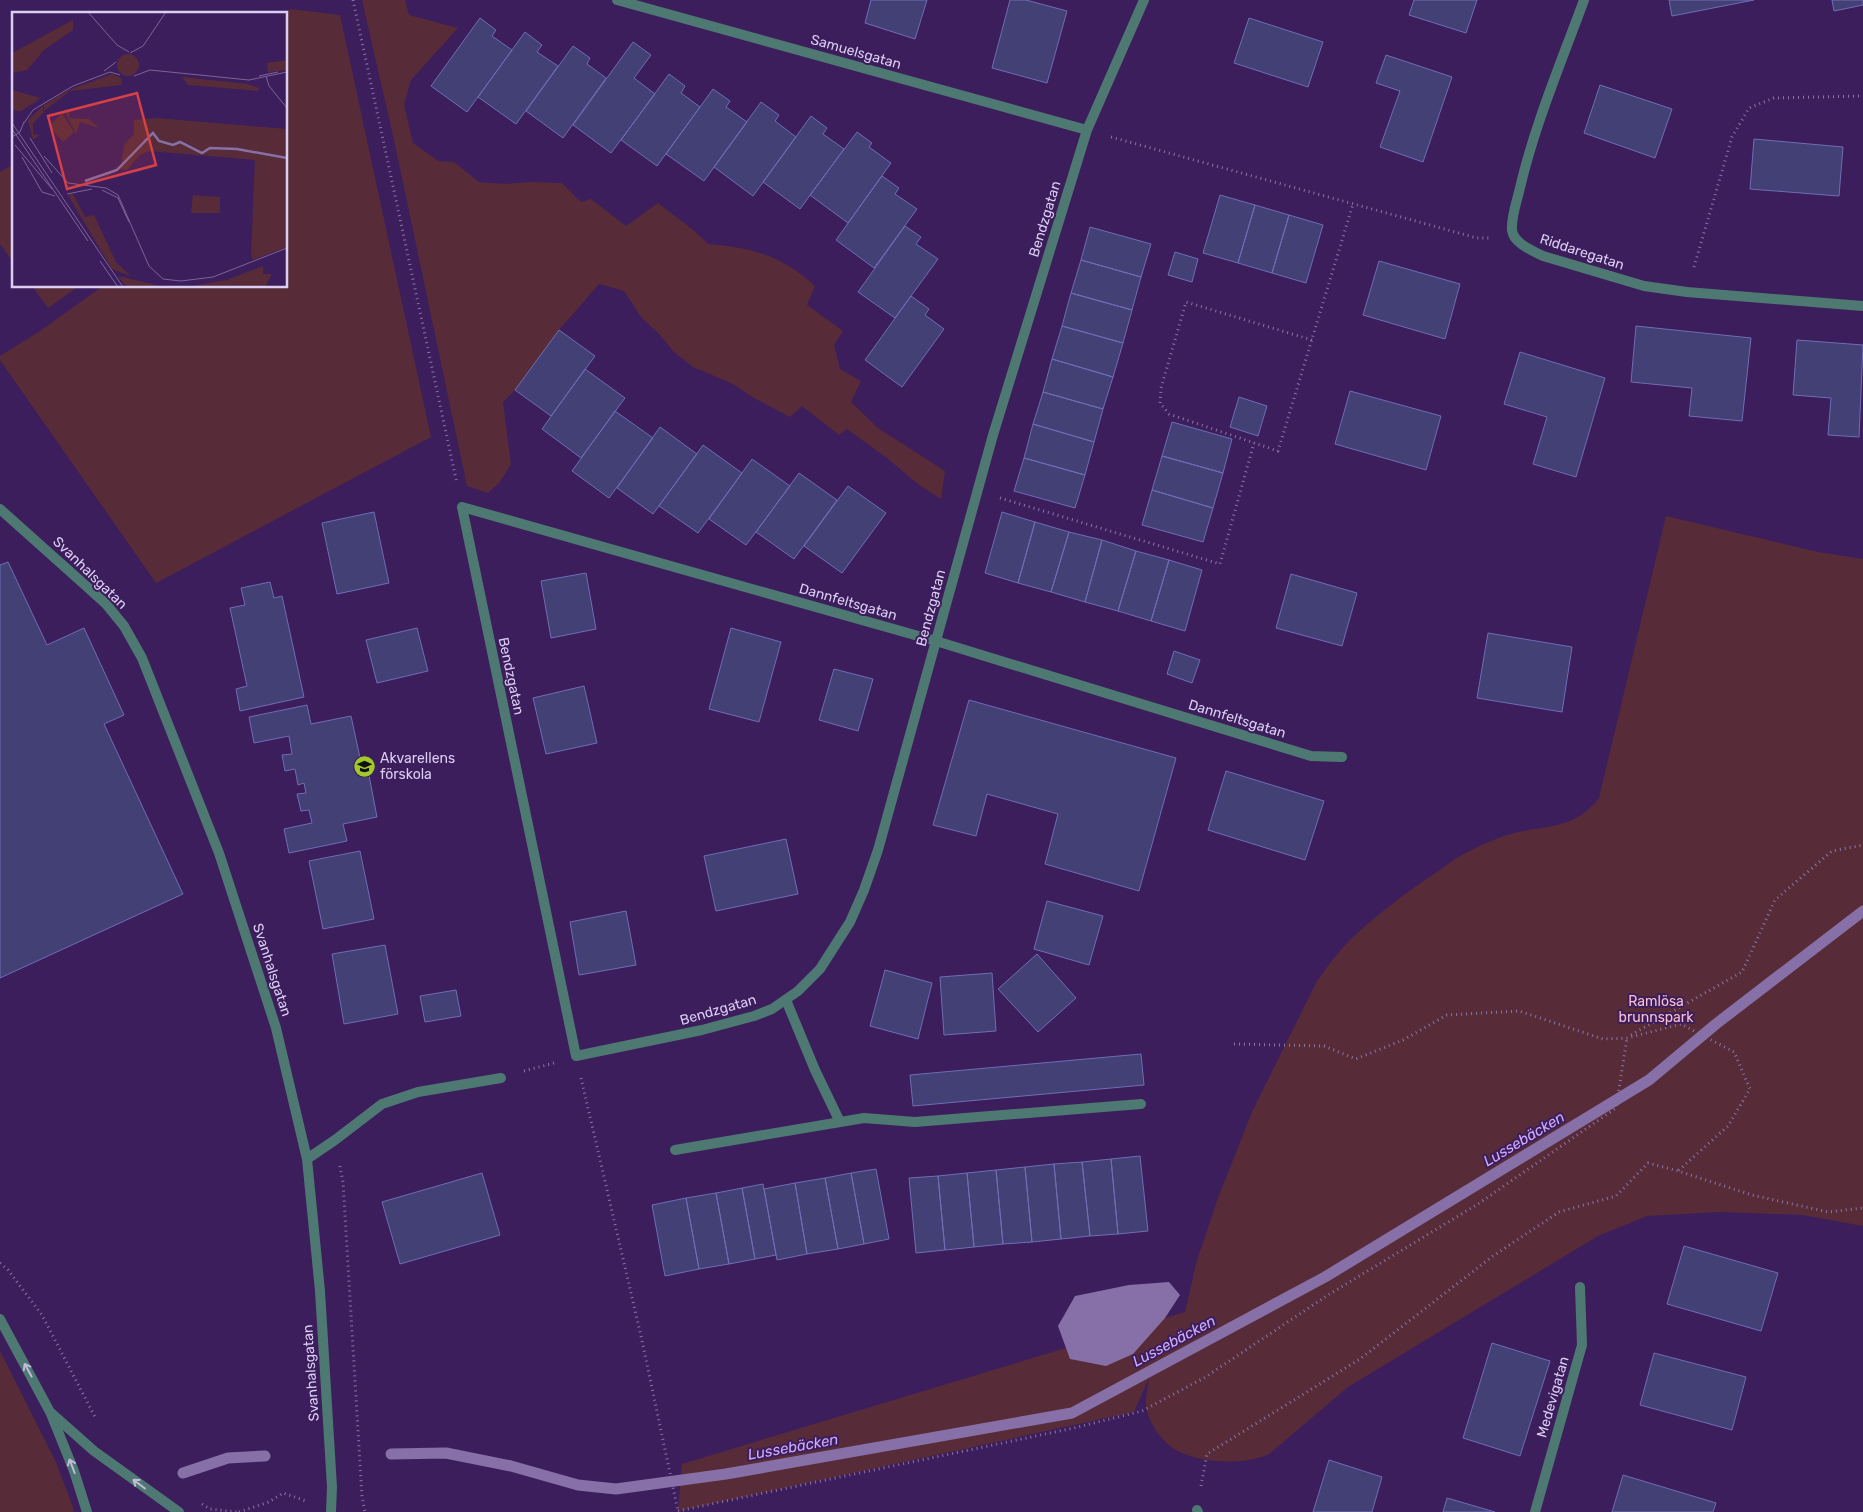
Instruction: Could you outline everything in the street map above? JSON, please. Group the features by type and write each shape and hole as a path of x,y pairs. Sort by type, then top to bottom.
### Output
{"street":[{"name":"Samuelsgatan","path":"617,0 1087,130"},
{"name":"Bendzgatan","path":"462,507 576,1056 722,1025 754,1016 786,1000 820,970 850,922 864,890 884,831 996,425 1087,130 1144,0"},
{"path":"1517,239 1512,231 1512,221 1522,181 1538,126 1584,0"},
{"name":"Riddaregatan","path":"1517,239 1528,248 1543,256 1644,286 1686,292 1863,306"},
{"name":"Dannfeltsgatan","path":"462,507 936,641 1311,756 1342,757"},
{"name":"Svanhalsgatan","path":"0,509 106,604 124,626 142,658 219,853 250,946 276,1028 307,1159 321,1311 332,1487 331,1511"},
{"path":"786,1000 815,1070 840,1122"},
{"path":"307,1159 382,1104 418,1092 501,1078"},
{"path":"675,1150 864,1118 915,1122 1141,1104"},
{"name":"Medevigatan","path":"1535,1512 1582,1345 1580,1287"},
{"path":"0,1319 50,1412 74,1471 87,1512"},
{"path":"50,1412 94,1451 179,1512"}],"path":[{"path":"353,0 462,507"},
{"path":"1686,292 1732,137 1749,108 1774,98 1863,96"},
{"path":"1087,130 1477,238 1517,239"},
{"path":"1312,340 1186,302 1161,388 1160,403 1169,414 1278,451 1312,340 1353,204"},
{"path":"977,491 1220,564 1254,443"},
{"path":"1627,1038 1742,972 1775,900 1832,851 1863,845"},
{"path":"1234,1044 1324,1046 1356,1059 1403,1040 1448,1015 1519,1011 1603,1039 1627,1038 1681,1024 1734,1052 1750,1089 1728,1126 1678,1171"},
{"path":"501,1078 576,1056 639,1326 678,1511 1074,1428 1142,1410 1204,1378 1328,1295 1478,1204 1616,1108 1627,1038"},
{"path":"335,1140 343,1182 362,1497 365,1512"},
{"path":"1198,1511 1207,1454 1360,1359 1493,1256 1559,1212 1616,1196 1648,1163 1752,1195 1828,1212 1863,1208"},
{"path":"0,1263 8,1270 42,1315 96,1420"},
{"path":"194,1499 210,1509 238,1512 269,1502 283,1492 331,1511"}],"green space":[{"path":"362,0 405,0 409,15 458,28 411,80 404,105 413,143 438,161 454,162 479,182 505,184 531,182 562,183 581,202 591,199 626,226 658,203 708,244 739,248 766,255 790,267 815,286 807,305 843,331 834,345 840,369 861,381 851,402 878,428 945,471 941,499 919,485 887,458 847,429 839,435 802,406 790,417 754,398 731,383 693,367 674,352 641,317 624,291 599,284 559,330 515,390 503,402 511,464 500,482 488,493 467,486 394,140"},
{"path":"291,9 340,15 431,437 156,583 0,360 0,356 40,331 100,288 288,288 288,12 286,12"},
{"path":"12,165 12,260 0,244 0,172"},
{"path":"33,288 76,288 48,308"},
{"name":"Ramlösa brunnspark","path":"1666,516 1818,552 1863,559 1863,1226 1802,1215 1721,1212 1647,1216 1598,1236 1348,1387 1269,1454 1259,1458 1233,1461 1205,1460 1192,1457 1170,1446 1156,1430 1148,1416 1146,1394 1149,1378 1134,1412 678,1511 682,1464 1185,1312 1197,1260 1218,1198 1252,1112 1317,981 1337,955 1350,940 1380,913 1458,857 1495,839 1526,830 1550,827 1571,821 1590,808 1599,798"},
{"path":"0,1351 55,1460 73,1507 73,1512 0,1512"}],"shaded area":[{"path":"1169,1282 1180,1295 1165,1318 1133,1354 1106,1366 1070,1359 1058,1326 1075,1296 1129,1285"}],"building":[{"path":"871,0 927,0 915,39 865,23"},
{"path":"1010,0 1026,0 1067,11 1047,83 992,68"},
{"path":"1414,0 1477,0 1466,33 1409,15"},
{"path":"1669,0 1754,0 1672,16"},
{"path":"1832,0 1863,0 1863,5 1834,11"},
{"path":"480,18 496,30 492,36 512,50 467,112 431,86"},
{"path":"1249,18 1323,42 1308,87 1234,63"},
{"path":"525,32 542,45 537,52 558,66 516,124 478,97"},
{"path":"633,42 651,55 634,78 655,94 611,153 573,125"},
{"path":"573,46 590,58 587,64 606,78 563,138 526,111"},
{"path":"1386,55 1452,77 1423,162 1380,147 1400,91 1376,83"},
{"path":"669,74 685,86 681,93 700,107 657,166 621,140"},
{"path":"1600,85 1672,109 1655,158 1584,133"},
{"path":"713,89 730,101 726,107 747,122 704,181 666,154"},
{"path":"761,102 779,115 775,121 796,137 753,196 714,167"},
{"path":"811,116 827,128 823,134 844,149 800,209 763,182"},
{"path":"857,132 872,143 869,147 891,163 848,223 810,195"},
{"path":"1754,139 1843,147 1839,196 1750,189"},
{"path":"882,176 899,188 895,194 917,209 874,268 836,240"},
{"path":"1220,195 1255,205 1238,263 1203,253"},
{"path":"1255,205 1289,215 1272,273 1238,263"},
{"path":"1289,215 1323,225 1306,283 1272,273"},
{"path":"905,226 921,237 916,244 938,259 895,318 858,292"},
{"path":"1090,227 1151,244 1141,277 1081,260"},
{"path":"1175,252 1198,259 1192,282 1168,275"},
{"path":"1081,260 1141,277 1132,310 1071,293"},
{"path":"1379,261 1460,284 1445,339 1363,315"},
{"path":"1071,293 1132,310 1123,343 1062,326"},
{"path":"911,296 929,309 925,315 944,329 902,387 865,360"},
{"path":"1062,326 1123,343 1113,377 1052,359"},
{"path":"1636,326 1751,338 1742,421 1689,416 1692,388 1631,382"},
{"path":"559,330 595,356 551,416 515,390"},
{"path":"1797,340 1863,345 1859,437 1828,435 1831,398 1793,395"},
{"path":"1520,352 1605,378 1576,477 1533,464 1547,417 1504,404"},
{"path":"1052,359 1113,377 1103,409 1043,392"},
{"path":"585,369 625,398 581,458 542,429"},
{"path":"1350,391 1441,416 1426,470 1335,444"},
{"path":"1043,392 1103,409 1094,442 1033,424"},
{"path":"1239,397 1267,406 1258,436 1230,427"},
{"path":"615,411 653,438 609,498 572,471"},
{"path":"1172,422 1232,439 1223,473 1162,456"},
{"path":"1033,424 1094,442 1085,475 1024,458"},
{"path":"660,427 697,454 653,514 617,488"},
{"path":"703,445 742,473 698,533 659,506"},
{"path":"1162,456 1223,473 1213,508 1152,490"},
{"path":"1024,458 1085,475 1075,508 1014,491"},
{"path":"752,459 790,486 746,545 709,519"},
{"path":"799,473 837,500 794,559 756,532"},
{"path":"848,486 886,513 842,573 804,546"},
{"path":"1152,490 1213,508 1203,542 1142,525"},
{"path":"374,512 389,583 337,594 322,523"},
{"path":"1002,512 1035,522 1018,583 985,573"},
{"path":"1035,522 1069,532 1051,592 1018,583"},
{"path":"1069,532 1102,540 1085,602 1051,592"},
{"path":"1102,540 1136,551 1118,611 1085,602"},
{"path":"1136,551 1169,560 1151,621 1118,611"},
{"path":"1169,560 1202,570 1185,631 1151,621"},
{"path":"8,562 47,645 84,628 124,715 104,724 183,894 0,978 0,565"},
{"path":"586,573 596,629 551,638 541,581"},
{"path":"1291,574 1357,593 1342,646 1276,628"},
{"path":"270,582 274,598 282,596 304,697 240,711 236,689 247,686 230,608 245,605 241,588"},
{"path":"417,628 428,671 377,683 366,640"},
{"path":"731,628 781,642 759,722 709,709"},
{"path":"1488,633 1572,647 1562,712 1477,698"},
{"path":"1174,651 1200,660 1192,683 1167,674"},
{"path":"834,669 873,679 858,731 819,720"},
{"path":"584,686 597,743 546,754 533,698"},
{"path":"969,700 1176,758 1139,891 1045,864 1058,814 987,794 976,836 933,825"},
{"path":"307,705 311,724 351,716 362,767 367,765 377,817 343,824 347,841 289,853 284,829 312,823 309,810 301,811 297,794 306,793 304,783 298,785 295,769 285,771 282,755 292,754 289,736 254,743 249,717"},
{"path":"1226,771 1324,801 1305,860 1208,830"},
{"path":"786,839 798,894 716,911 704,856"},
{"path":"360,851 374,919 323,929 309,861"},
{"path":"1047,901 1103,916 1089,965 1034,949"},
{"path":"626,911 636,965 579,975 570,922"},
{"path":"385,945 398,1014 344,1024 332,954"},
{"path":"1037,954 1076,998 1038,1032 998,989"},
{"path":"885,970 932,983 918,1039 870,1026"},
{"path":"992,973 996,1031 944,1035 940,977"},
{"path":"456,990 461,1016 425,1022 420,996"},
{"path":"1141,1054 1144,1085 913,1106 910,1075"},
{"path":"1140,1156 1148,1231 1118,1234 1111,1159"},
{"path":"1111,1159 1118,1234 1090,1236 1082,1162"},
{"path":"1082,1162 1090,1236 1061,1239 1054,1164"},
{"path":"1054,1164 1061,1239 1032,1242 1025,1167"},
{"path":"1025,1167 1032,1242 1003,1244 996,1170"},
{"path":"876,1169 889,1239 864,1244 851,1173"},
{"path":"996,1170 1003,1244 974,1247 967,1173"},
{"path":"482,1173 500,1235 400,1264 382,1202"},
{"path":"851,1173 864,1244 838,1249 825,1178"},
{"path":"967,1173 974,1247 945,1250 938,1176"},
{"path":"938,1176 945,1250 916,1253 909,1178"},
{"path":"825,1178 838,1249 807,1254 795,1183"},
{"path":"795,1183 807,1254 777,1260 764,1189"},
{"path":"763,1184 776,1255 755,1259 742,1188"},
{"path":"742,1188 755,1259 729,1264 716,1193"},
{"path":"716,1193 729,1264 699,1269 686,1198"},
{"path":"686,1198 699,1269 665,1276 652,1205"},
{"path":"1684,1246 1778,1273 1761,1331 1667,1304"},
{"path":"1492,1343 1550,1361 1520,1456 1463,1438"},
{"path":"1654,1353 1746,1377 1732,1430 1640,1405"},
{"path":"1329,1460 1382,1477 1372,1512 1313,1512"},
{"path":"1623,1475 1716,1503 1713,1512 1612,1512"},
{"path":"1447,1498 1495,1512 1443,1512"}],"waterway":[{"name":"Lussebäcken","path":"391,1454 446,1453 511,1466 578,1485 616,1489 726,1474 1072,1413 1325,1277 1649,1080 1716,1024 1863,911"},
{"name":"Lussebäcken","path":"183,1473 228,1458 265,1456"}],"place":[{"name":"Akvarellens förskola","path":"364,766"}]}
